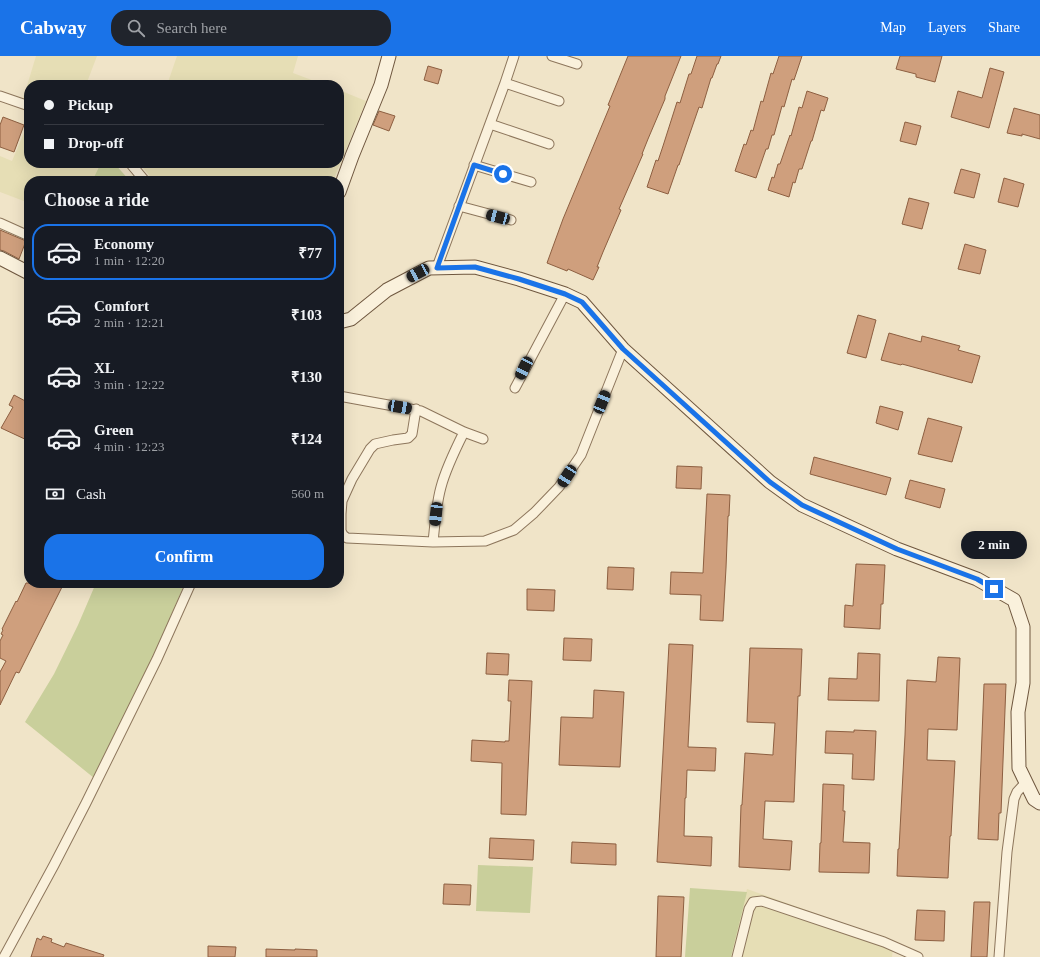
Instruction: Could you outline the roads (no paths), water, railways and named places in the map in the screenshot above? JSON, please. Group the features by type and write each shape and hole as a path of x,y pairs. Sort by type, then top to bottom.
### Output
{"street":[{"path":"344,178 381,85 389,56"},
{"path":"437,268 514,56"},
{"path":"552,56 577,64"},
{"path":"505,83 559,101"},
{"path":"0,96 24,104"},
{"path":"490,124 549,144"},
{"path":"474,165 531,182"},
{"path":"134,168 141,176"},
{"path":"459,206 511,220"},
{"path":"0,223 24,234"},
{"path":"0,258 24,270"},
{"path":"344,320 352,318 387,290 429,268 475,267 565,294 582,302 623,349 770,482 802,505 897,549 977,579 1014,600 1023,627 1023,683 1018,712 1019,768 1034,799 1040,803"},
{"path":"515,388 565,294"},
{"path":"344,536 347,538 433,542 484,541 514,530 534,513 560,487 581,455 623,349"},
{"path":"344,397 416,409 464,432 483,439"},
{"path":"344,494 352,478 370,449 375,444 408,438 412,434 416,409"},
{"path":"433,542 441,486 449,464 464,432"},
{"path":"4,957 86,803 157,659 189,588"},
{"path":"999,957 1007,852 1014,799 1017,792 1026,782"},
{"path":"737,957 748,909 753,902 762,901 884,942 918,957"}]}
